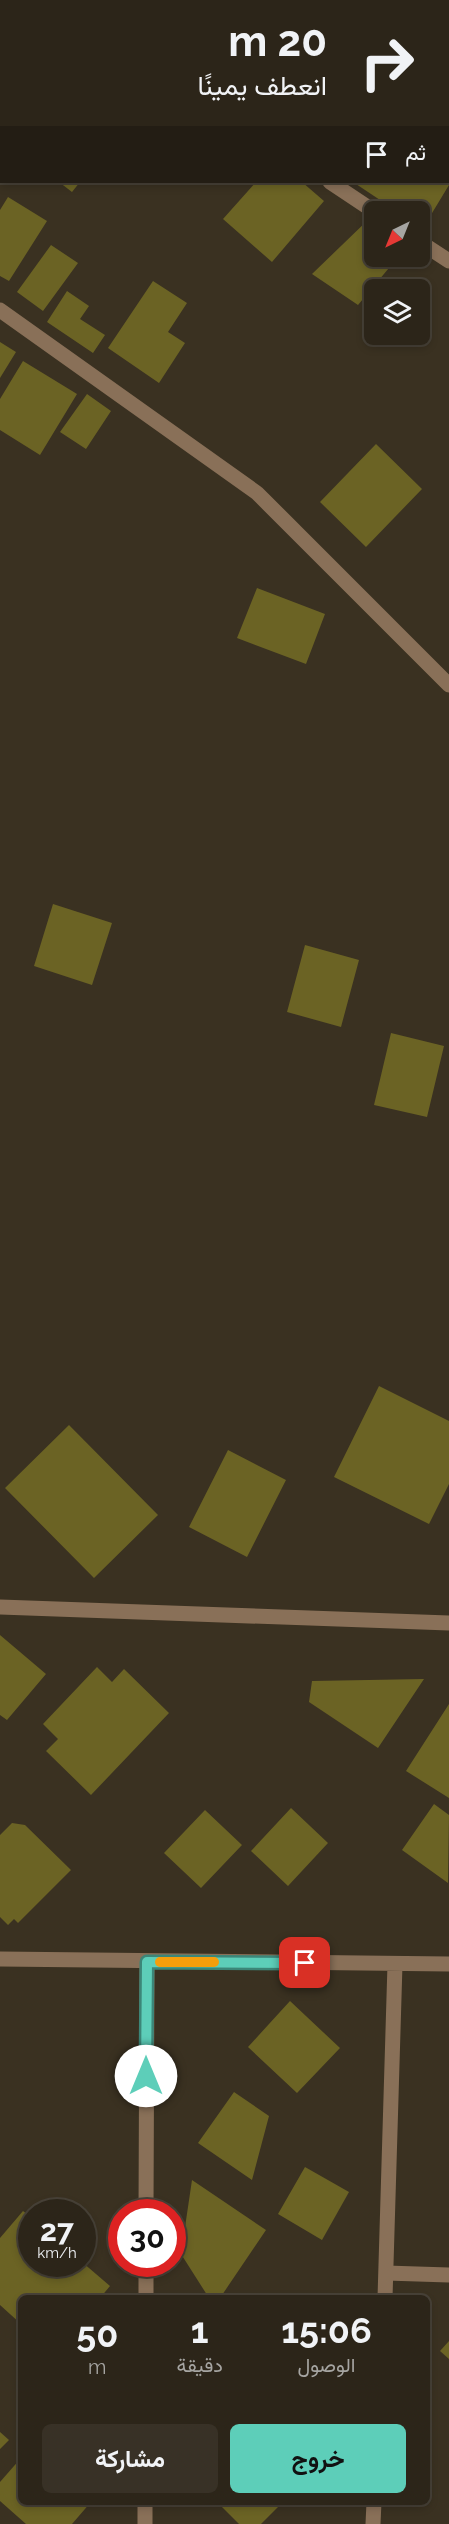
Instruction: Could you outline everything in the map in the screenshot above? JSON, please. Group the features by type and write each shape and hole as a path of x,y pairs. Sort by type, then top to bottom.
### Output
{"street":[{"path":"332,183 364,205"},
{"path":"430,249 449,261"},
{"path":"0,310 257,493 449,685"},
{"path":"0,1606 449,1623"},
{"path":"0,1959 449,1964"},
{"path":"146,2199 147,1962"},
{"path":"385,2295 395,1964"},
{"path":"386,2273 449,2275"},
{"path":"146,2277 146,2295"},
{"path":"145,2505 145,2524"},
{"path":"373,2524 374,2505"}],"building":[{"path":"60,183 79,183 72,192"},
{"path":"255,183 303,183 324,201 272,262 223,219"},
{"path":"356,183 449,183 430,216 430,201 382,201"},
{"path":"8,197 47,221 9,281 0,276 0,210"},
{"path":"364,224 364,267 390,267 380,279 364,279 364,298 358,305 312,274"},
{"path":"51,245 78,263 43,311 17,292"},
{"path":"153,281 187,303 168,332 185,343 159,383 108,348"},
{"path":"67,291 89,306 80,319 105,335 93,353 47,322"},
{"path":"0,342 16,352 0,378"},
{"path":"23,361 77,394 40,455 0,430 0,399"},
{"path":"87,394 111,411 86,449 60,432"},
{"path":"376,444 422,489 366,547 320,502"},
{"path":"257,588 325,614 306,664 237,638"},
{"path":"53,904 112,923 92,985 34,966"},
{"path":"305,945 359,960 341,1027 287,1012"},
{"path":"391,1033 444,1046 427,1117 374,1105"},
{"path":"379,1386 449,1421 449,1484 429,1524 334,1477"},
{"path":"69,1425 158,1515 94,1578 5,1488"},
{"path":"228,1450 286,1480 247,1557 189,1527"},
{"path":"0,1635 46,1674 7,1720 0,1715"},
{"path":"97,1667 112,1682 124,1669 169,1713 91,1795 46,1751 58,1739 43,1724"},
{"path":"424,1679 378,1748 309,1702 312,1681"},
{"path":"449,1704 449,1798 406,1771"},
{"path":"434,1804 449,1815 448,1883 402,1850"},
{"path":"291,1808 328,1843 288,1886 251,1851"},
{"path":"205,1810 242,1845 201,1888 164,1853"},
{"path":"12,1823 25,1825 71,1870 18,1923 14,1919 8,1925 0,1917 0,1835"},
{"path":"290,2001 340,2048 297,2093 248,2047"},
{"path":"234,2092 269,2116 252,2180 198,2143"},
{"path":"305,2167 349,2192 322,2240 278,2214"},
{"path":"192,2180 266,2230 222,2295 207,2295 186,2262 186,2220"},
{"path":"18,2217 18,2277 96,2277 96,2274 110,2286 102,2295 18,2295 18,2321 0,2305 0,2238"},
{"path":"449,2341 449,2359 440,2351"},
{"path":"0,2432 9,2440 0,2449"},
{"path":"18,2461 18,2505 88,2505 72,2524 26,2524 0,2501 0,2482"},
{"path":"220,2505 280,2505 261,2524 239,2524"}],"slow traffic":[{"path":"160,1962 214,1962"}],"route":[{"path":"146,2076 147,1962 305,1963"}]}
